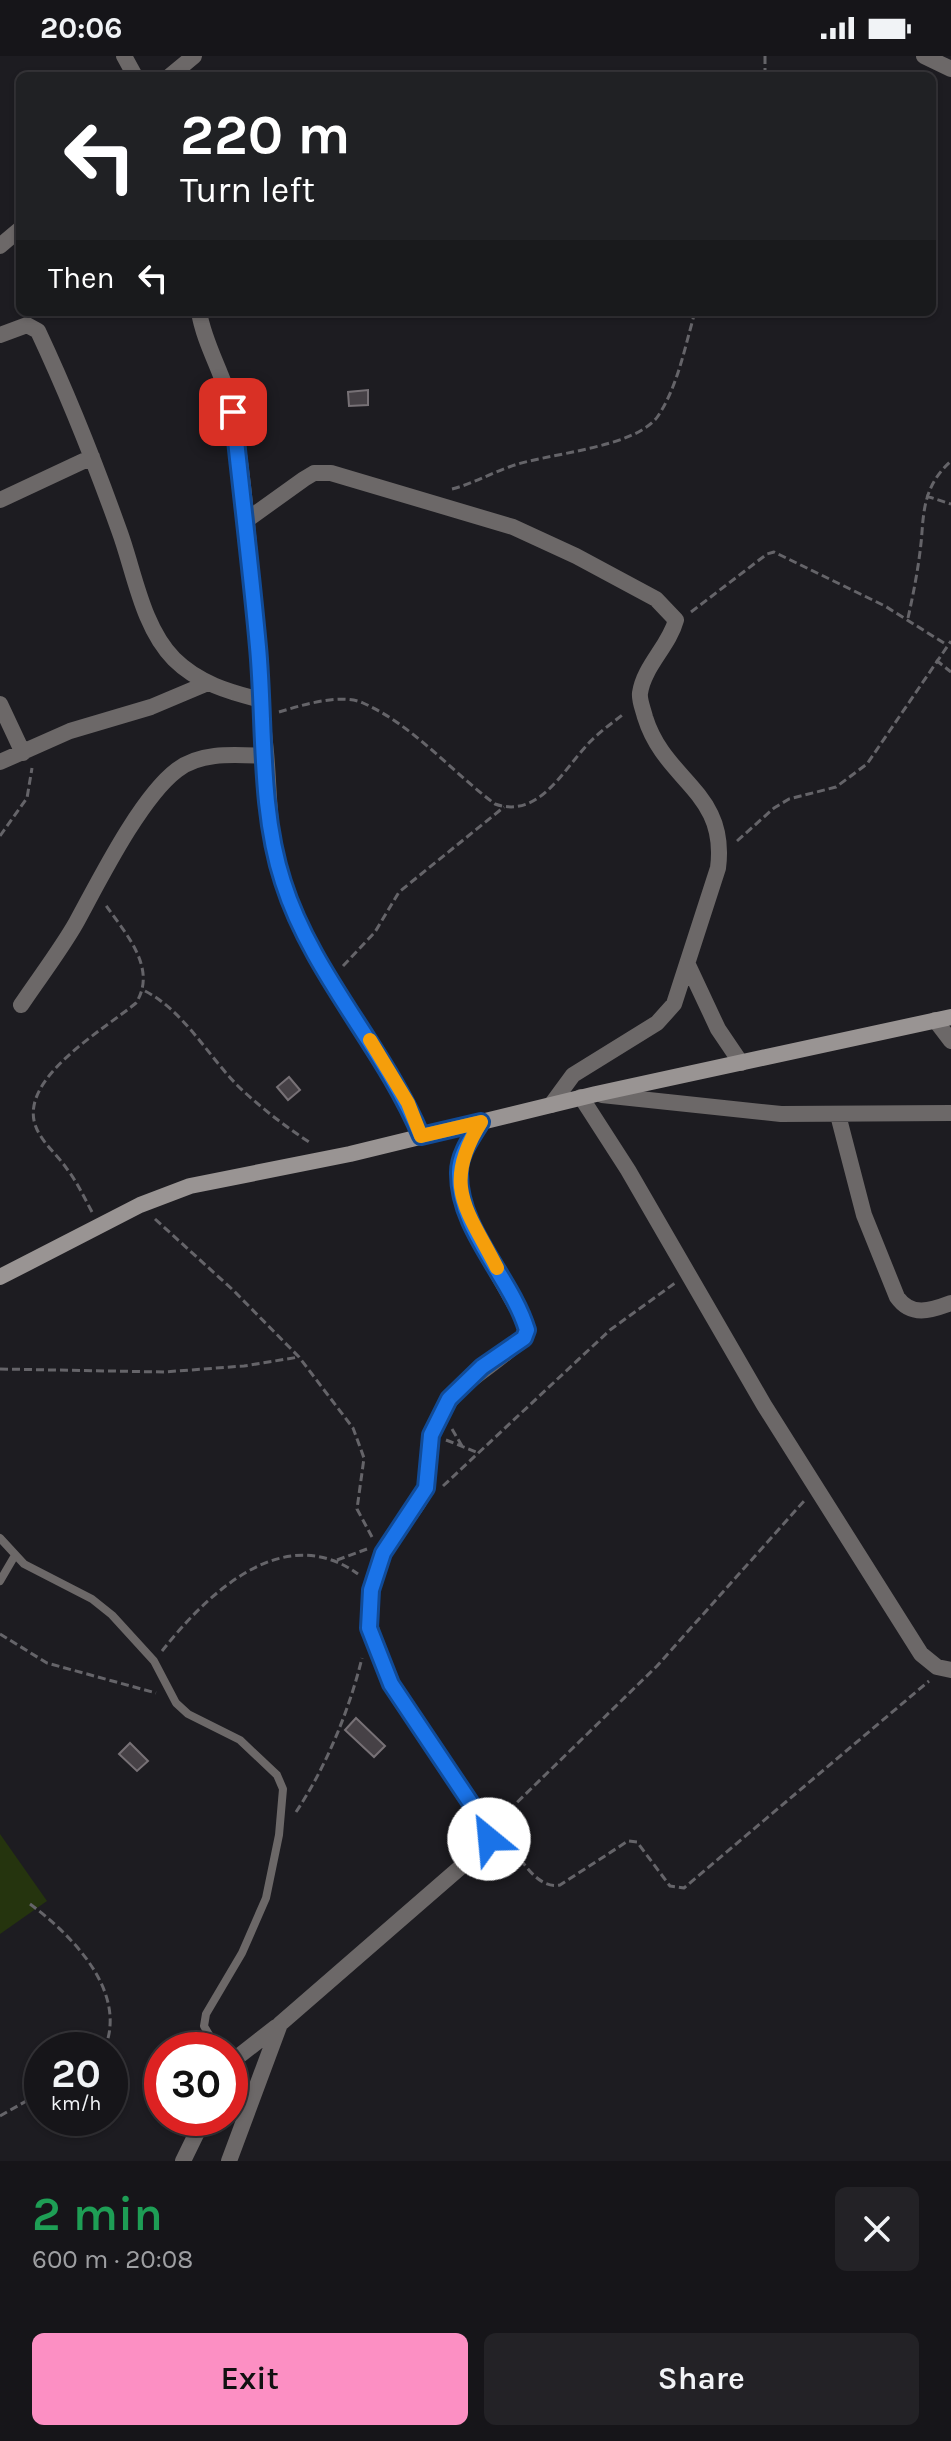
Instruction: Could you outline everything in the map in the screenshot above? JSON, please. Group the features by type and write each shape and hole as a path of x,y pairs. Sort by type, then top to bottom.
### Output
{"main road":[{"path":"0,1277 140,1205 190,1186 331,1158 589,1096 943,1019"}],"street":[{"path":"175,72 194,56"},
{"path":"924,56 951,69"},
{"path":"0,246 16,232"},
{"path":"200,316 202,333 233,412 262,709 270,835 301,931 408,1103 421,1136"},
{"path":"0,335 27,325 38,331 92,457 158,636 172,657 208,683 262,709"},
{"path":"0,500 92,457"},
{"path":"244,522 314,473 331,473 541,539 656,599 676,620 644,679 641,702 659,752 705,802 721,845 719,857 674,1004 657,1023 573,1075 551,1105"},
{"path":"0,762 70,731 151,707 208,683"},
{"path":"0,704 28,750"},
{"path":"21,1005 74,926 125,835 176,770 194,760 224,754 266,756"},
{"path":"688,965 718,1029 741,1063"},
{"path":"943,1019 951,1041"},
{"path":"589,1096 781,1114 951,1113"},
{"path":"589,1096 764,1405 921,1654 929,1663 948,1670"},
{"path":"838,1115 864,1215 897,1297 904,1307 915,1311 929,1311 951,1303"},
{"path":"248,2049 478,1852 489,1839 488,1826 391,1684 369,1628 371,1590 383,1553 426,1488 431,1435 449,1399 482,1367 524,1338 527,1330 463,1201 459,1171 467,1145 481,1122"},
{"path":"229,2161 280,2024"},
{"path":"183,2161 195,2136"}],"lane":[{"path":"0,1538 14,1557 92,1599 136,1638 154,1661 173,1698 188,1714 240,1740 277,1775 283,1789 279,1835 266,1898 256,1926 206,2014 204,2026 208,2032"},
{"path":"0,1581 14,1557"}],"path":[{"path":"419,499 479,482 510,466 581,451 641,431 656,418 670,392 694,316"},
{"path":"908,619 926,496 951,461"},
{"path":"926,496 951,504"},
{"path":"676,620 774,552 949,643 901,719 867,764 836,787 789,799 774,808 719,857"},
{"path":"936,660 951,672"},
{"path":"262,709 362,702 422,743 483,795 504,807 519,808 546,793 588,744 641,702"},
{"path":"0,836 27,798 28,750"},
{"path":"331,978 375,932 399,892 504,807"},
{"path":"94,888 139,956 144,971 143,991 136,1003 61,1063 37,1093 32,1107 32,1121 40,1136 69,1171 99,1226"},
{"path":"143,991 170,1007 239,1086 278,1121 331,1158"},
{"path":"140,1205 233,1290 299,1357 353,1428 364,1458 357,1509 376,1544"},
{"path":"441,1488 610,1330 688,1274"},
{"path":"0,1369 164,1372 244,1366 299,1357"},
{"path":"431,1435 478,1453"},
{"path":"817,1486 657,1666 568,1757 488,1826 542,1883 551,1887 560,1885 628,1841 637,1842 670,1886 684,1888 844,1750 948,1670"},
{"path":"154,1661 198,1609 221,1589 248,1571 282,1557 322,1555 337,1560 357,1574 371,1590"},
{"path":"279,1835 315,1781 332,1743 351,1698 369,1628"},
{"path":"0,1634 47,1663 173,1698"},
{"path":"30,1904 61,1929 109,2001 112,2020 109,2032"},
{"path":"0,2116 24,2102"}],"green space":[{"path":"0,1834 47,1901 0,1934"}],"building":[{"path":"368,390 368,405 349,406 348,392"},
{"path":"289,1077 300,1090 288,1100 277,1087"},
{"path":"356,1718 385,1746 374,1757 345,1730"},
{"path":"130,1743 148,1761 137,1771 119,1754"}],"slow traffic":[{"path":"370,1040 408,1103 421,1136 481,1122 467,1145 459,1171 463,1201 472,1225 497,1268"}],"route":[{"path":"233,412 258,648 270,835 283,882 301,931 408,1103 421,1136 481,1122 467,1145 459,1171 463,1201 472,1225 527,1330 524,1338 482,1367 449,1399 431,1435 426,1488 417,1506 397,1529 383,1553 371,1590 369,1628 391,1684 457,1787 478,1814 489,1833 489,1839"}]}
